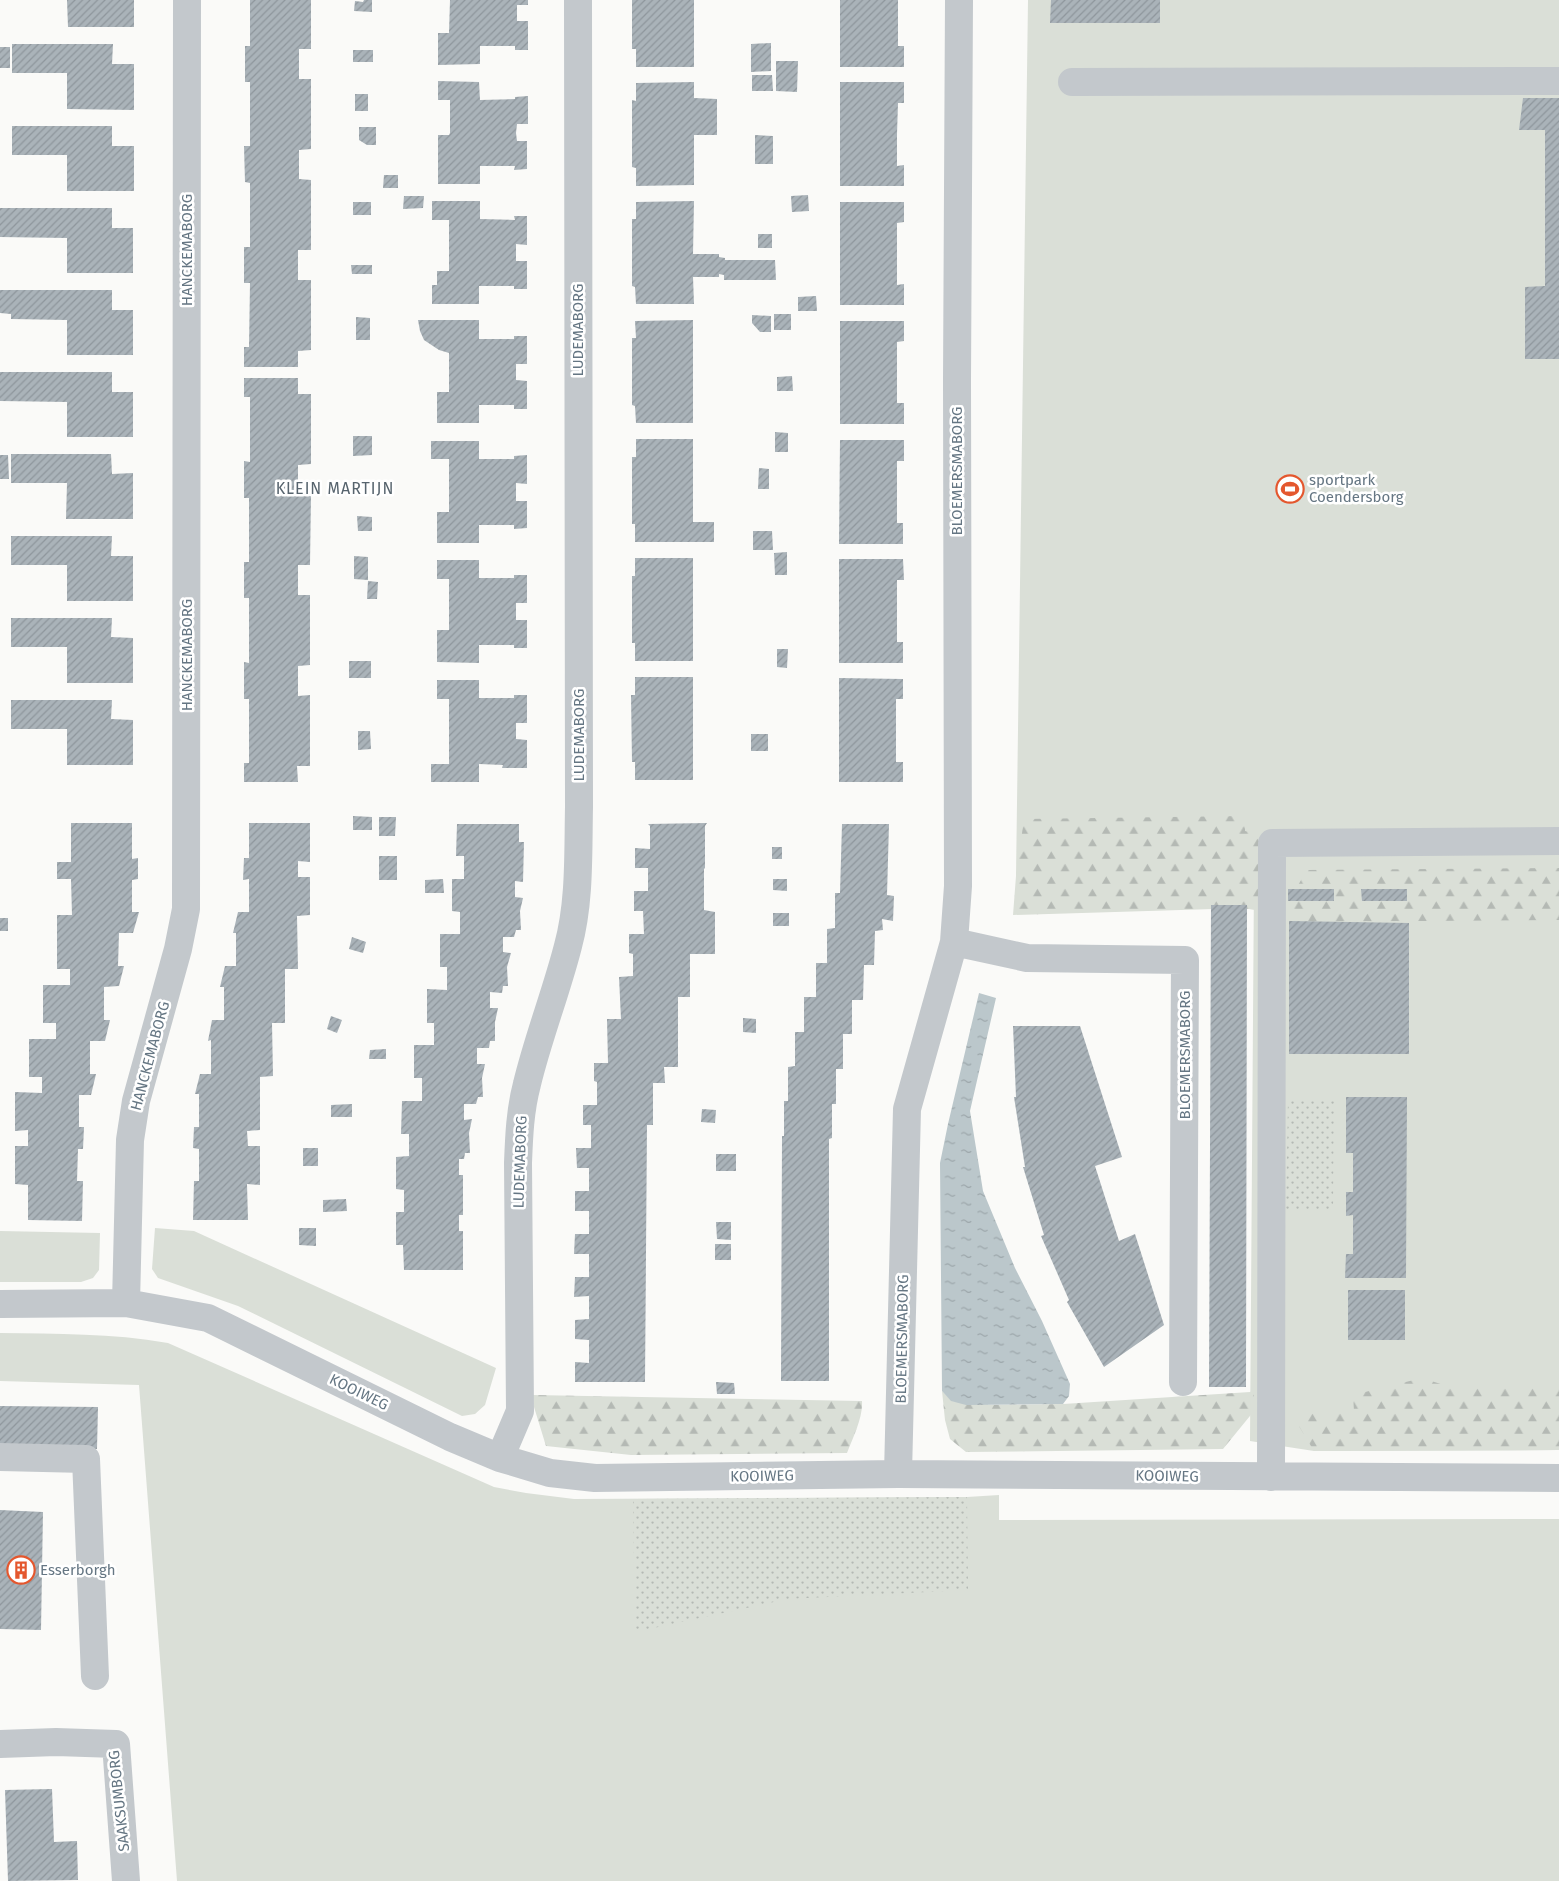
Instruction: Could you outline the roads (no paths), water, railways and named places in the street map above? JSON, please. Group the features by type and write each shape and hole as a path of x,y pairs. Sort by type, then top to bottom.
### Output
{"street":[{"name":"HANCKEMABORG","path":"126,1303 130,1140 136,1101 178,949 186,909 187,0"},
{"name":"LUDEMABORG","path":"500,1458 520,1411 518,1163 520,1123 526,1085 569,945 578,866 578,0"},
{"name":"BLOEMERSMABORG","path":"898,1474 907,1109 954,942 958,867 957,371 959,0"},
{"path":"1072,82 1559,81"},
{"path":"1271,1477 1272,843 1559,842"},
{"name":"BLOEMERSMABORG","path":"954,942 1027,958 1185,960 1183,1382"},
{"name":"KOOIWEG","path":"0,1304 126,1303 208,1318 450,1437 500,1458 550,1473 595,1478 898,1474 1559,1478"},
{"path":"0,1457 86,1458 95,1676"},
{"name":"SAAKSUMBORG","path":"0,1744 56,1742 116,1744 126,1881"}],"water":[{"path":"979,993 996,998 970,1111 983,1191 1015,1268 1042,1321 1070,1384 1069,1396 1063,1404 966,1405 951,1401 942,1391 940,1163"}],"place":[{"name":"sportpark Coendersborg","path":"1290,489"},
{"name":"Esserborgh","path":"21,1570"}],"district":[{"name":"KLEIN MARTIJN","path":"335,488"}]}
